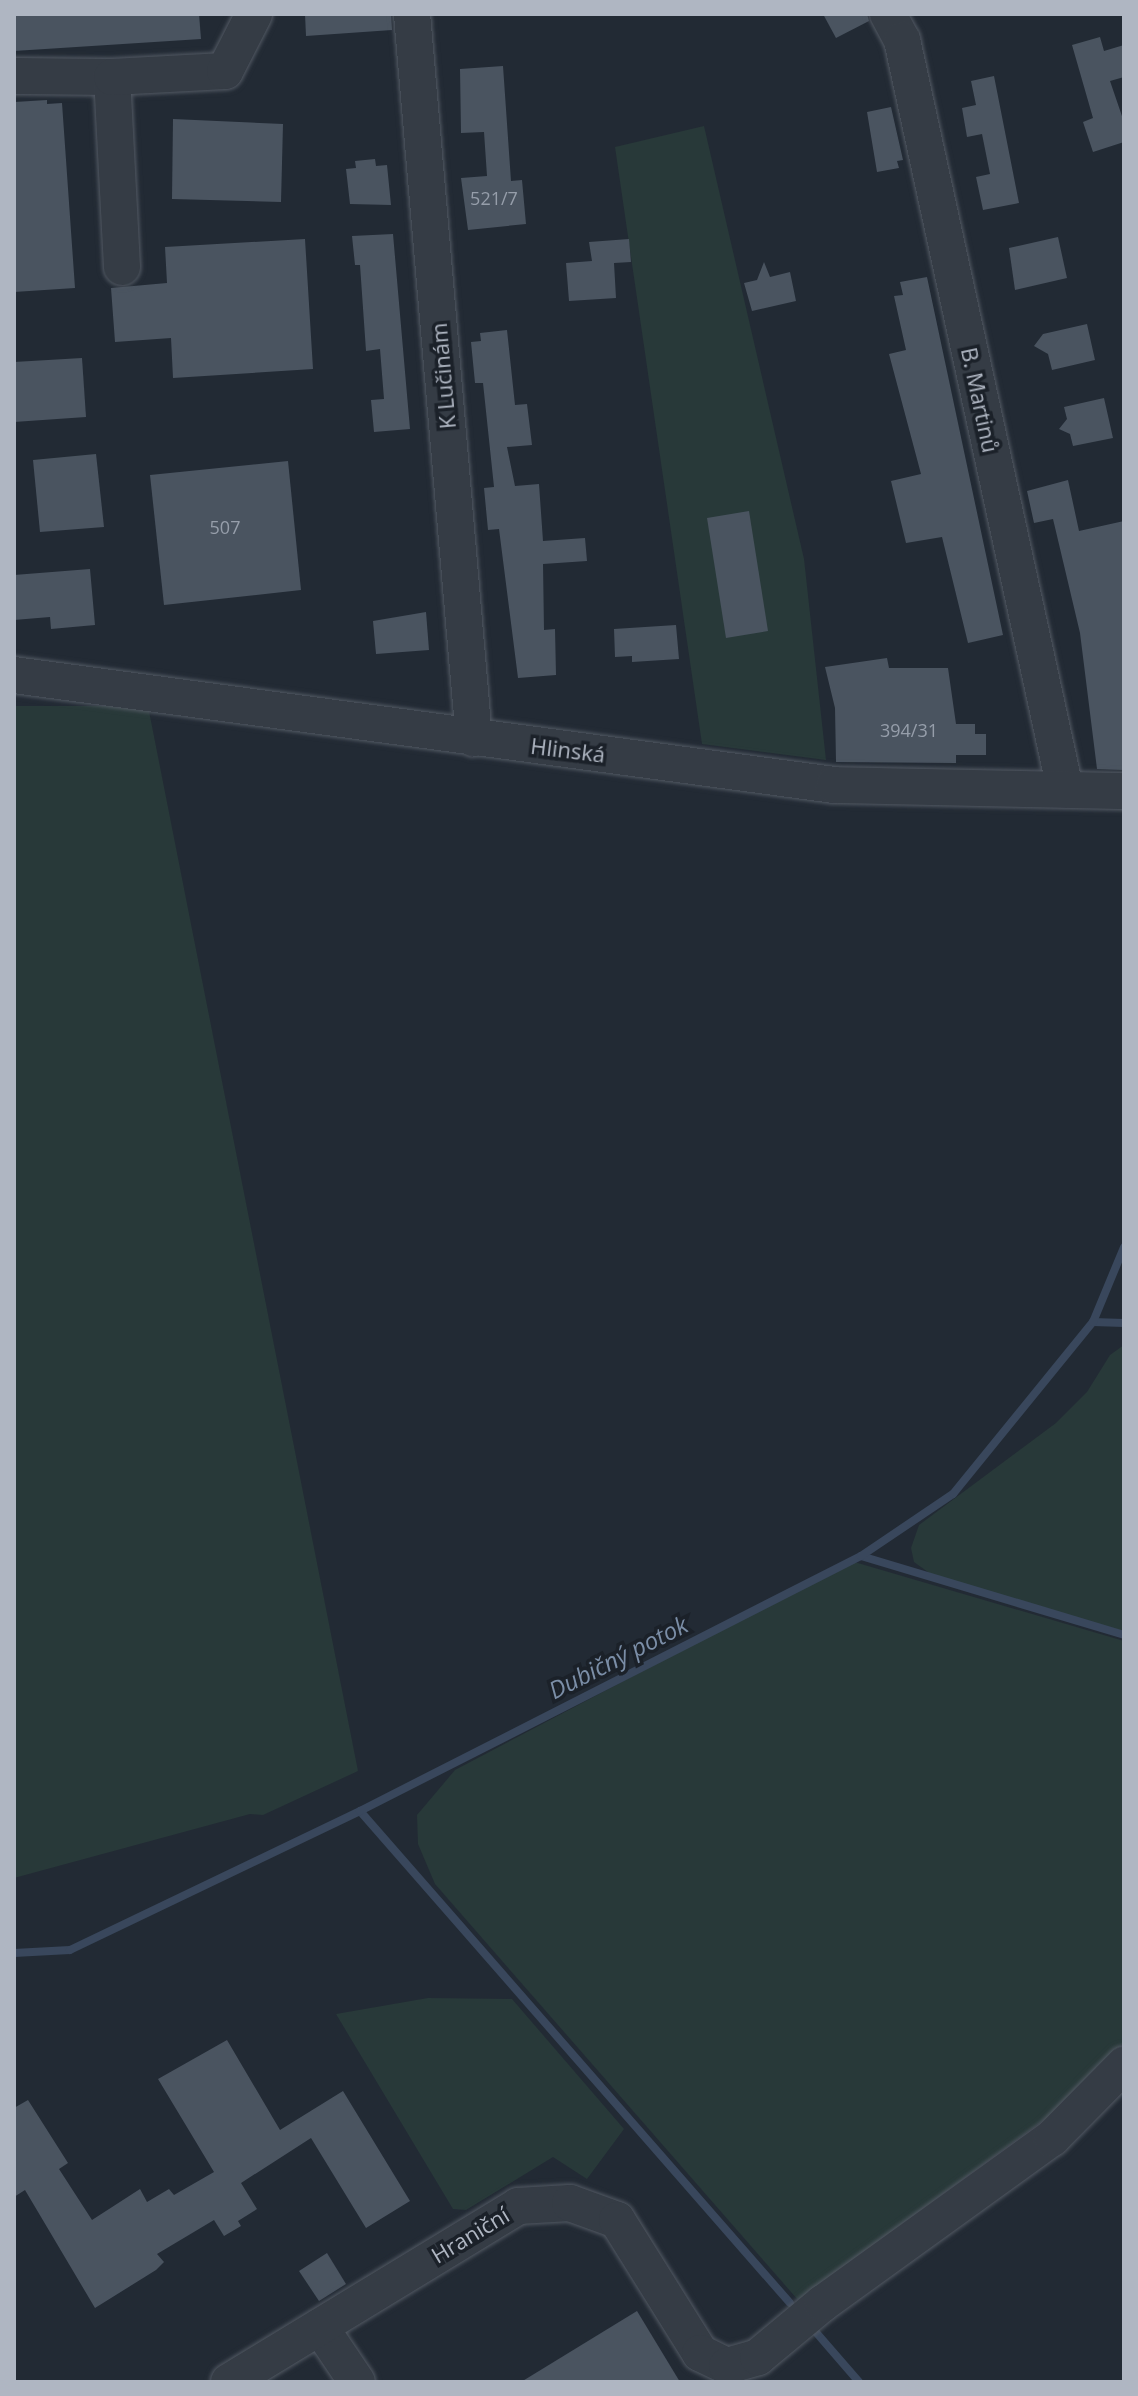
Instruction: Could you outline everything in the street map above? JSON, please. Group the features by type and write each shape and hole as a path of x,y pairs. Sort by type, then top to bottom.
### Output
{"street":[{"path":"14,76 112,77 225,71 254,14"},
{"name":"K Lučinám","path":"412,14 474,738"},
{"name":"B. Martinů","path":"888,14 902,40 1065,789"},
{"path":"112,77 122,267"},
{"name":"Hlinská","path":"14,675 834,785 1124,791"},
{"name":"Hraniční","path":"229,2382 518,2206 570,2203 617,2220 700,2353 727,2366 758,2357 823,2303 1052,2138 1124,2065"},
{"path":"320,2327 357,2382"}],"shaded area":[{"path":"704,126 804,559 826,760 702,744 615,147"},
{"path":"14,706 148,706 358,1771 263,1815 250,1814 14,1878"},
{"path":"1124,1345 1124,1633 935,1577 914,1562 911,1548 919,1525 1056,1423 1087,1392 1110,1355"},
{"path":"851,1561 1124,1641 1124,2042 1060,2108 798,2300 435,1884 418,1844 417,1815 455,1770"},
{"path":"428,1998 512,1999 624,2129 587,2179 553,2157 466,2210 453,2209 336,2014"}],"building":[{"path":"14,14 199,14 201,39 14,51"},
{"path":"305,14 391,14 392,30 306,36"},
{"path":"823,14 867,14 869,21 836,38"},
{"path":"1100,37 1104,51 1124,45 1124,77 1110,81 1124,122 1124,142 1093,152 1083,122 1093,118 1072,45"},
{"path":"503,66 511,181 522,180 526,224 468,230 461,178 487,176 484,132 461,133 460,69"},
{"path":"994,76 1019,203 983,210 976,177 990,174 982,134 967,137 962,108 976,105 971,81"},
{"path":"47,100 47,104 62,103 75,288 14,292 14,102"},
{"path":"891,107 903,160 897,161 899,168 877,172 867,112"},
{"path":"173,119 283,124 281,202 172,199"},
{"path":"375,159 376,166 387,165 391,205 350,204 346,169 356,168 355,161"},
{"path":"393,234 410,429 374,432 371,400 384,399 380,349 366,351 360,265 355,265 352,236"},
{"path":"1058,237 1067,278 1015,290 1009,248"},
{"path":"305,239 313,369 173,378 171,338 115,342 111,288 167,283 165,247"},
{"path":"629,239 631,262 614,263 616,298 569,301 566,263 592,261 589,242"},
{"path":"764,262 770,277 790,272 796,301 752,311 744,283 757,280"},
{"path":"927,277 1003,635 968,643 942,537 906,543 891,481 921,474 889,354 906,350 894,296 903,295 900,282"},
{"path":"1087,324 1095,360 1052,370 1048,354 1034,346 1043,334"},
{"path":"507,330 515,405 527,404 532,445 507,447 515,486 539,484 543,541 585,538 587,561 543,564 544,630 555,629 556,675 518,678 499,529 488,530 484,488 494,487 483,383 475,383 471,342 481,341 480,333"},
{"path":"82,358 86,417 14,422 14,362"},
{"path":"1104,398 1113,438 1073,446 1070,434 1059,429 1067,419 1064,407"},
{"path":"96,454 104,527 40,532 33,460"},
{"path":"288,461 301,590 164,605 150,475"},
{"path":"1068,480 1079,531 1124,521 1124,770 1097,769 1080,633 1053,519 1034,523 1027,491"},
{"path":"749,511 768,631 726,638 707,518"},
{"path":"90,569 95,625 51,629 50,617 14,620 14,575"},
{"path":"426,612 429,650 376,654 373,621"},
{"path":"676,625 679,659 632,662 632,656 615,657 614,629"},
{"path":"887,658 889,668 948,668 956,724 975,724 975,734 986,734 986,755 956,755 956,763 836,762 835,708 825,667"},
{"path":"227,2040 280,2130 343,2091 410,2201 366,2228 311,2138 241,2183 257,2209 238,2221 241,2226 224,2236 214,2220 157,2254 164,2262 156,2270 95,2308 25,2190 14,2197 14,2108 28,2100 68,2163 59,2169 92,2220 140,2189 147,2202 169,2189 174,2195 214,2172 158,2079"},
{"path":"327,2253 346,2284 319,2301 299,2271"},
{"path":"637,2311 680,2382 521,2382"}],"waterway":[{"name":"Dubičný potok","path":"14,1953 70,1950 360,1811 861,1556 953,1494 1093,1322 1124,1247"},
{"path":"1093,1322 1124,1323"},
{"path":"861,1556 1124,1635"},
{"path":"360,1811 790,2303"},
{"path":"814,2330 859,2382"}]}
